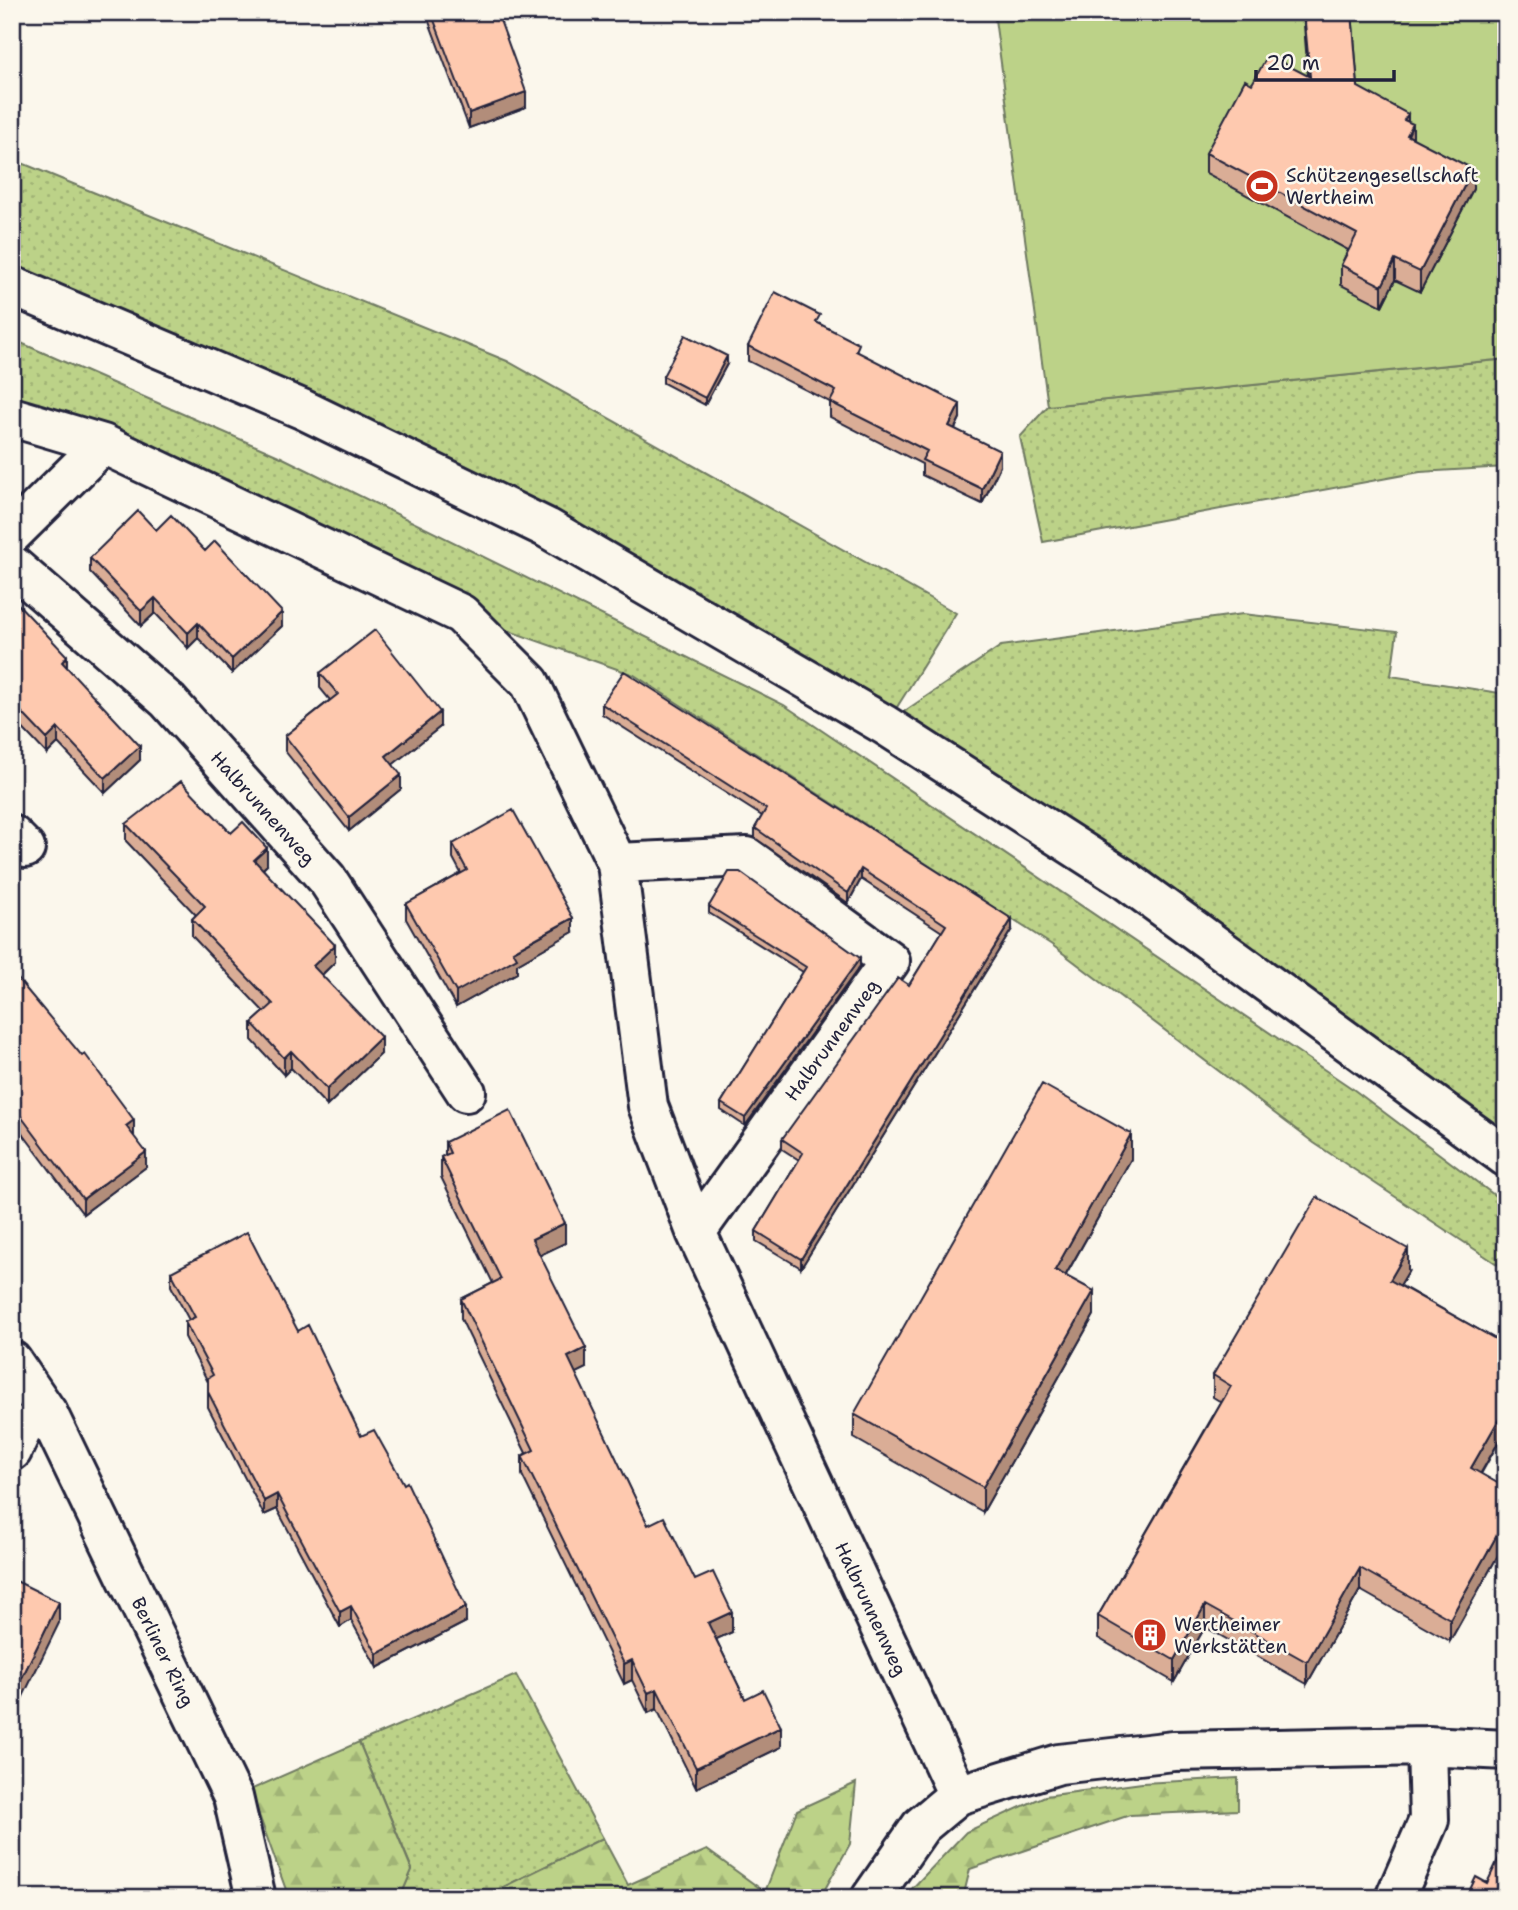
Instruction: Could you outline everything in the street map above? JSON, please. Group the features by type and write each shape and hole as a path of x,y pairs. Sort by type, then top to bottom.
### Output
{"street":[{"path":"12,286 302,408 547,528 885,725 1123,878 1506,1157"},
{"name":"Halbrunnenweg","path":"12,417 103,444 461,614 530,683 617,863 648,1106 696,1232 957,1795"},
{"path":"12,534 103,444"},
{"name":"Halbrunnenweg","path":"12,565 168,701 327,879 466,1092"},
{"name":"Halbrunnenweg","path":"617,863 747,857 890,961 696,1232"},
{"name":"Berliner Ring","path":"12,1361 48,1414 233,1797 256,1898"},
{"path":"12,1451 23,1427 48,1414"},
{"path":"1395,1898 1429,1820 1427,1746"},
{"path":"871,1898 921,1826 957,1795 1059,1764 1174,1751 1427,1746 1506,1749"}],"green space":[{"name":"Schützengesellschaft Wertheim","path":"994,12 1506,12 1506,359 1048,406"},
{"path":"12,159 507,361 956,613 887,723 1001,646 1243,614 1397,632 1391,676 1506,694 1506,1157 1373,1060 547,528 12,286"},
{"path":"12,339 281,457 784,705 1353,1089 1506,1204 1506,1270 1314,1143 1052,945 634,675 461,614 12,417"},
{"path":"1506,359 1506,467 1420,472 1043,542 1020,437 1048,406"},
{"path":"516,1675 603,1838 481,1898 400,1898 412,1869 359,1742"},
{"path":"359,1742 412,1870 400,1898 289,1898 250,1790"},
{"path":"1238,1778 1238,1810 1130,1815 970,1869 963,1898 903,1898 966,1832 1045,1796 1142,1783"},
{"path":"856,1783 850,1844 820,1898 481,1898 603,1838 628,1885 707,1850 765,1892 797,1810"}],"building":[{"path":"431,12 497,12 526,92 469,113"},
{"path":"1304,12 1352,12 1358,87 1408,114 1404,120 1413,124 1407,135 1473,169 1420,272 1395,260 1382,286 1341,265 1357,234 1206,153 1245,80 1252,84 1268,55 1310,77"},
{"path":"775,292 820,315 816,322 859,344 856,351 960,404 949,426 1000,451 982,489 922,460 927,451 830,402 836,391 748,346"},
{"path":"685,335 727,356 705,398 663,376"},
{"path":"138,511 156,530 171,515 205,551 215,541 282,612 232,659 198,623 188,633 155,598 141,611 90,558"},
{"path":"1506,532 1506,576 1499,575"},
{"path":"17,603 67,656 62,662 140,746 105,778 58,728 47,739 12,702 12,608"},
{"path":"375,630 440,712 386,756 401,775 349,817 285,736 338,694 320,673"},
{"path":"624,671 1012,919 801,1259 756,1231 803,1153 782,1139 898,978 909,985 946,925 861,869 848,893 755,828 766,809 602,704"},
{"path":"181,781 231,833 243,822 267,848 254,860 335,945 313,966 381,1037 327,1089 291,1051 284,1058 252,1023 273,1004 192,919 205,906 126,824"},
{"path":"513,810 573,918 513,951 517,958 456,992 406,904 467,870 453,844"},
{"path":"729,872 740,872 860,958 745,1118 721,1103 806,967 709,906"},
{"path":"12,972 82,1056 85,1054 134,1120 126,1126 146,1152 83,1199 14,1107 20,1102 12,1093"},
{"path":"1042,1084 1131,1134 1055,1270 1094,1291 983,1487 854,1414"},
{"path":"510,1110 565,1223 532,1239 586,1348 568,1357 648,1525 664,1517 695,1580 713,1572 732,1612 708,1623 745,1699 763,1690 781,1727 696,1768 657,1689 648,1693 632,1660 624,1664 522,1456 534,1450 461,1299 501,1279 441,1157 450,1153 445,1142"},
{"path":"1317,1197 1408,1249 1390,1280 1506,1345 1506,1407 1471,1468 1506,1488 1506,1519 1450,1619 1360,1568 1307,1662 1205,1605 1174,1660 1098,1616 1231,1386 1213,1375"},
{"path":"247,1232 298,1331 308,1325 361,1436 374,1430 404,1484 407,1482 466,1607 377,1654 351,1606 340,1612 277,1494 264,1501 208,1392 208,1378 213,1375 185,1322 195,1317 171,1272"},
{"path":"12,1579 59,1602 12,1698"},
{"path":"1506,1843 1506,1898 1466,1898 1476,1877 1487,1883"}],"place":[{"name":"Schützengesellschaft Wertheim","path":"1262,186"},
{"name":"Wertheimer Werkstätten","path":"1150,1635"}]}
